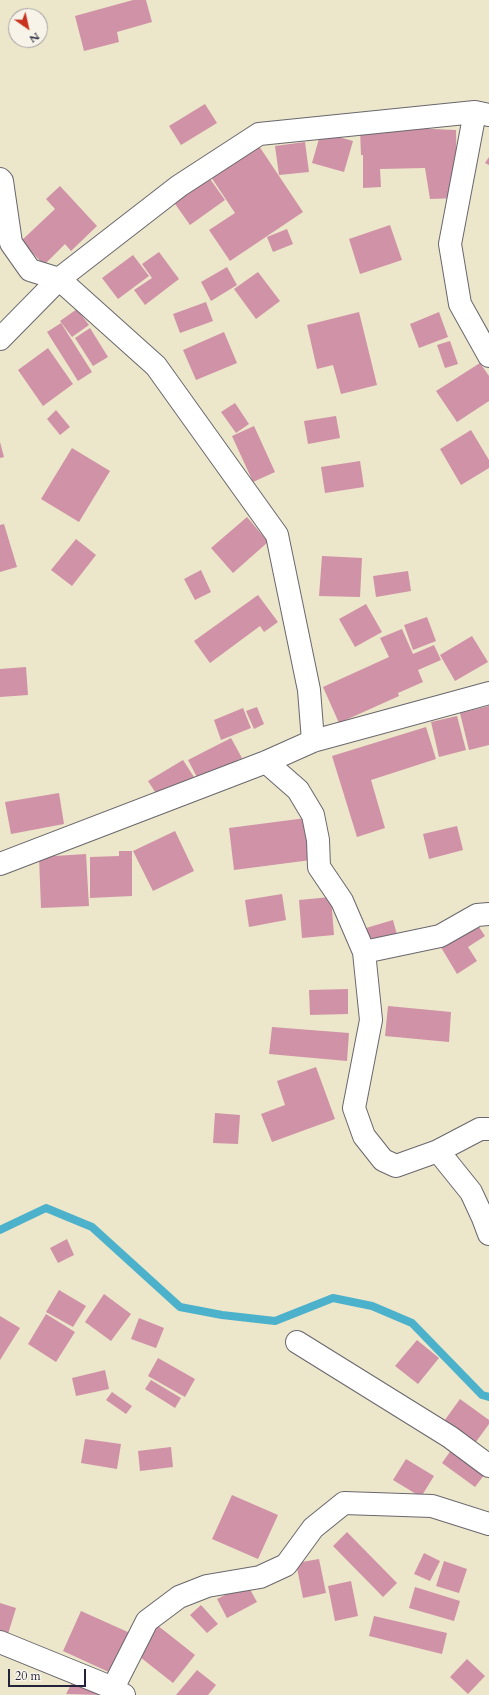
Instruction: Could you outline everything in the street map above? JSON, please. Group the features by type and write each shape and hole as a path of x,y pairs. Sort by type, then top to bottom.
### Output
{"street":[{"path":"0,339 59,279 179,186 259,134 482,113 450,244 460,304 489,356"},
{"path":"0,179 2,181 11,243 30,270 59,279 156,366 277,535 309,690 313,741"},
{"path":"0,864 266,762 313,741 489,693"},
{"path":"266,762 298,790 313,815 318,840 319,867 342,901 364,952 371,1020 354,1108 364,1136 383,1160 396,1166 438,1151 480,1129 489,1129"},
{"path":"364,952 440,936 477,915 489,914"},
{"path":"438,1151 471,1192 489,1234"},
{"path":"297,1342 450,1437 489,1466"},
{"path":"0,1642 118,1691 147,1621 178,1597 207,1586 260,1577 286,1565 313,1528 344,1503 432,1506 489,1524"}],"building":[{"path":"133,0 146,0 152,22 117,32 119,42 84,51 75,16"},
{"path":"205,104 217,123 181,145 169,126"},
{"path":"409,128 456,130 457,198 430,199 425,168 380,169 381,187 363,188 363,155 361,155 360,129"},
{"path":"321,132 353,141 344,172 312,163"},
{"path":"305,142 309,172 279,175 275,146"},
{"path":"259,146 303,212 230,261 209,230 235,213 211,177"},
{"path":"489,157 489,165 485,163"},
{"path":"208,176 225,200 190,225 173,201"},
{"path":"60,186 97,226 71,251 65,244 44,265 21,241 55,209 46,199"},
{"path":"390,225 402,260 360,274 349,239"},
{"path":"287,229 293,244 273,252 267,237"},
{"path":"159,252 179,279 145,305 134,290 152,278 142,264"},
{"path":"133,255 149,276 118,299 102,278"},
{"path":"227,267 237,285 211,301 201,282"},
{"path":"258,272 280,301 256,319 234,289"},
{"path":"206,302 213,321 180,333 173,314"},
{"path":"77,309 89,325 72,337 60,321"},
{"path":"359,312 377,385 341,394 333,365 317,369 307,325"},
{"path":"439,312 448,337 419,348 410,324"},
{"path":"61,323 92,372 78,381 47,332"},
{"path":"90,328 108,357 93,366 75,338"},
{"path":"224,332 237,363 196,380 183,350"},
{"path":"450,341 458,364 445,368 437,345"},
{"path":"48,348 73,384 43,406 18,370"},
{"path":"480,363 489,376 489,401 457,422 436,391"},
{"path":"235,403 249,424 236,433 221,412"},
{"path":"56,410 70,427 60,435 47,419"},
{"path":"336,416 340,438 308,444 304,421"},
{"path":"254,426 275,472 253,482 232,436"},
{"path":"471,430 489,460 489,468 461,485 440,449"},
{"path":"0,442 4,457 0,458"},
{"path":"72,448 110,471 79,522 41,499"},
{"path":"360,461 364,487 325,493 321,467"},
{"path":"247,517 268,542 233,573 211,548"},
{"path":"4,524 17,567 0,572 0,525"},
{"path":"76,539 96,555 72,586 51,570"},
{"path":"322,556 362,558 360,597 319,596"},
{"path":"201,570 211,592 195,600 184,579"},
{"path":"408,571 411,591 376,597 373,576"},
{"path":"258,595 278,622 264,632 260,626 210,663 194,641"},
{"path":"366,604 382,632 355,647 339,619"},
{"path":"427,617 436,641 413,650 404,625"},
{"path":"402,629 413,654 434,645 441,660 418,670 423,682 398,693 399,696 339,723 323,687 389,657 380,638"},
{"path":"472,636 488,662 455,681 440,655"},
{"path":"26,667 28,695 0,697 0,669"},
{"path":"489,706 489,745 469,750 460,713"},
{"path":"257,707 264,724 254,729 246,711"},
{"path":"243,708 251,728 221,740 214,720"},
{"path":"457,716 466,750 439,757 431,722"},
{"path":"426,727 436,759 371,780 385,828 357,837 332,756"},
{"path":"231,738 242,758 199,781 188,760"},
{"path":"183,760 194,777 159,798 148,781"},
{"path":"59,793 64,824 11,834 5,802"},
{"path":"306,818 311,860 234,870 229,828"},
{"path":"457,826 463,850 429,859 423,834"},
{"path":"175,831 194,871 153,891 133,851"},
{"path":"119,851 132,851 132,896 90,898 90,857 119,856"},
{"path":"86,854 89,906 41,908 39,857"},
{"path":"282,894 286,920 249,927 245,900"},
{"path":"331,897 334,935 302,938 299,900"},
{"path":"393,920 399,942 372,949 366,928"},
{"path":"475,921 485,936 468,947 477,961 457,974 439,944"},
{"path":"348,989 348,1014 310,1015 309,990"},
{"path":"388,1006 451,1012 449,1042 385,1036"},
{"path":"272,1027 349,1033 347,1061 269,1054"},
{"path":"316,1067 335,1119 272,1142 261,1114 285,1105 277,1081"},
{"path":"215,1113 240,1115 238,1144 213,1143"},
{"path":"67,1239 74,1255 58,1263 50,1248"},
{"path":"59,1290 86,1306 73,1327 46,1312"},
{"path":"104,1294 131,1314 111,1341 85,1322"},
{"path":"46,1314 75,1332 56,1362 28,1344"},
{"path":"0,1316 20,1328 0,1360"},
{"path":"139,1318 164,1328 156,1348 131,1339"},
{"path":"417,1340 439,1358 418,1384 395,1366"},
{"path":"158,1358 195,1379 185,1397 148,1376"},
{"path":"105,1370 109,1389 76,1396 72,1378"},
{"path":"151,1380 181,1398 175,1408 145,1389"},
{"path":"112,1392 132,1406 126,1414 106,1400"},
{"path":"460,1399 489,1420 489,1424 473,1446 442,1424"},
{"path":"85,1439 121,1444 117,1469 81,1463"},
{"path":"454,1446 488,1470 475,1487 442,1463"},
{"path":"171,1447 173,1467 140,1471 138,1451"},
{"path":"406,1459 434,1476 421,1497 393,1480"},
{"path":"232,1495 278,1515 258,1559 212,1539"},
{"path":"347,1532 397,1583 383,1597 333,1546"},
{"path":"424,1553 440,1561 430,1581 414,1574"},
{"path":"319,1559 326,1593 303,1598 296,1563"},
{"path":"444,1561 467,1569 459,1593 436,1586"},
{"path":"351,1581 358,1616 335,1621 328,1586"},
{"path":"247,1584 257,1602 227,1618 217,1599"},
{"path":"415,1587 460,1601 454,1621 409,1608"},
{"path":"0,1603 16,1608 8,1634 0,1632"},
{"path":"201,1605 218,1624 207,1633 190,1615"},
{"path":"81,1611 130,1633 111,1673 63,1651"},
{"path":"374,1616 447,1633 442,1654 369,1636"},
{"path":"157,1625 195,1655 173,1683 135,1653"},
{"path":"467,1659 485,1676 468,1694 450,1677"},
{"path":"197,1670 216,1685 208,1695 176,1695"},
{"path":"74,1679 102,1695 66,1694"}],"waterway":[{"path":"0,1230 46,1208 92,1227 180,1307 222,1315 275,1321 333,1298 372,1306 412,1323 482,1395 489,1397"}]}
